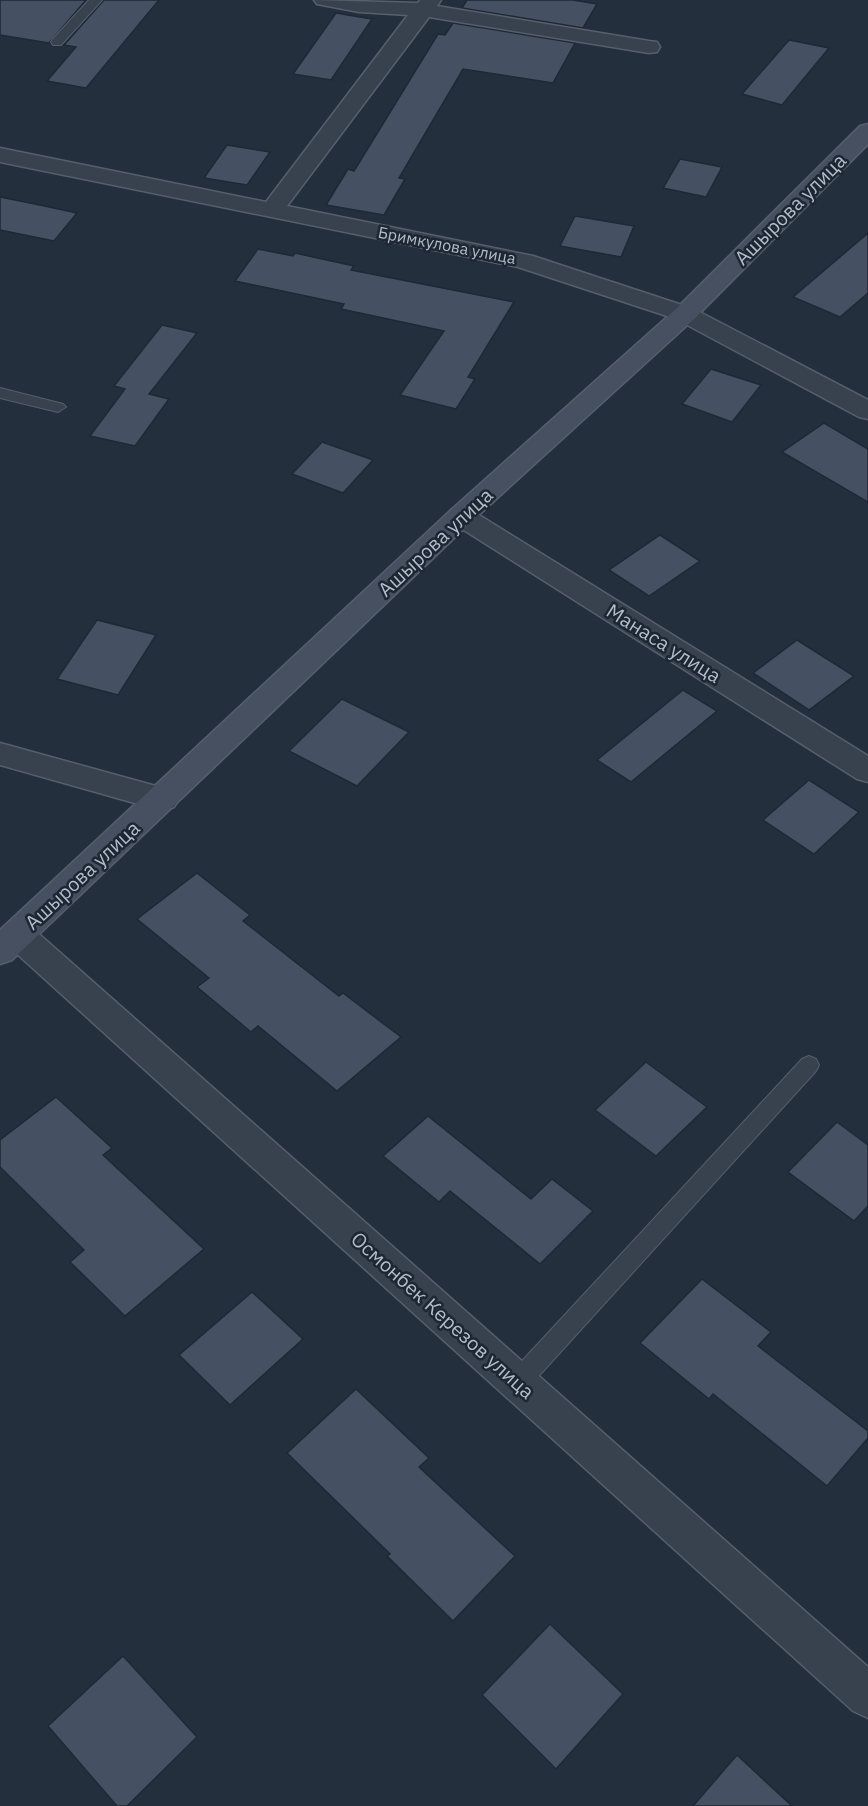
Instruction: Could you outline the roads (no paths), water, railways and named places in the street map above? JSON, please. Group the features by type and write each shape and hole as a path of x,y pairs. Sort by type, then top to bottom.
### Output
{"street":[{"path":"324,0 359,6 427,5 649,48"},
{"path":"272,210 427,5"},
{"name":"Ашырова улица","path":"9,943 461,516 685,314 868,131"},
{"name":"Бримкулова улица","path":"0,155 525,261 685,314 868,411"},
{"name":"Манаса улица","path":"461,516 868,771"},
{"path":"0,754 163,799"},
{"name":"Осмонбек Керезов улица","path":"9,943 518,1382 868,1696"}],"lane":[{"path":"57,42 96,0"},
{"path":"0,393 58,407"},
{"path":"518,1382 809,1065"}]}
